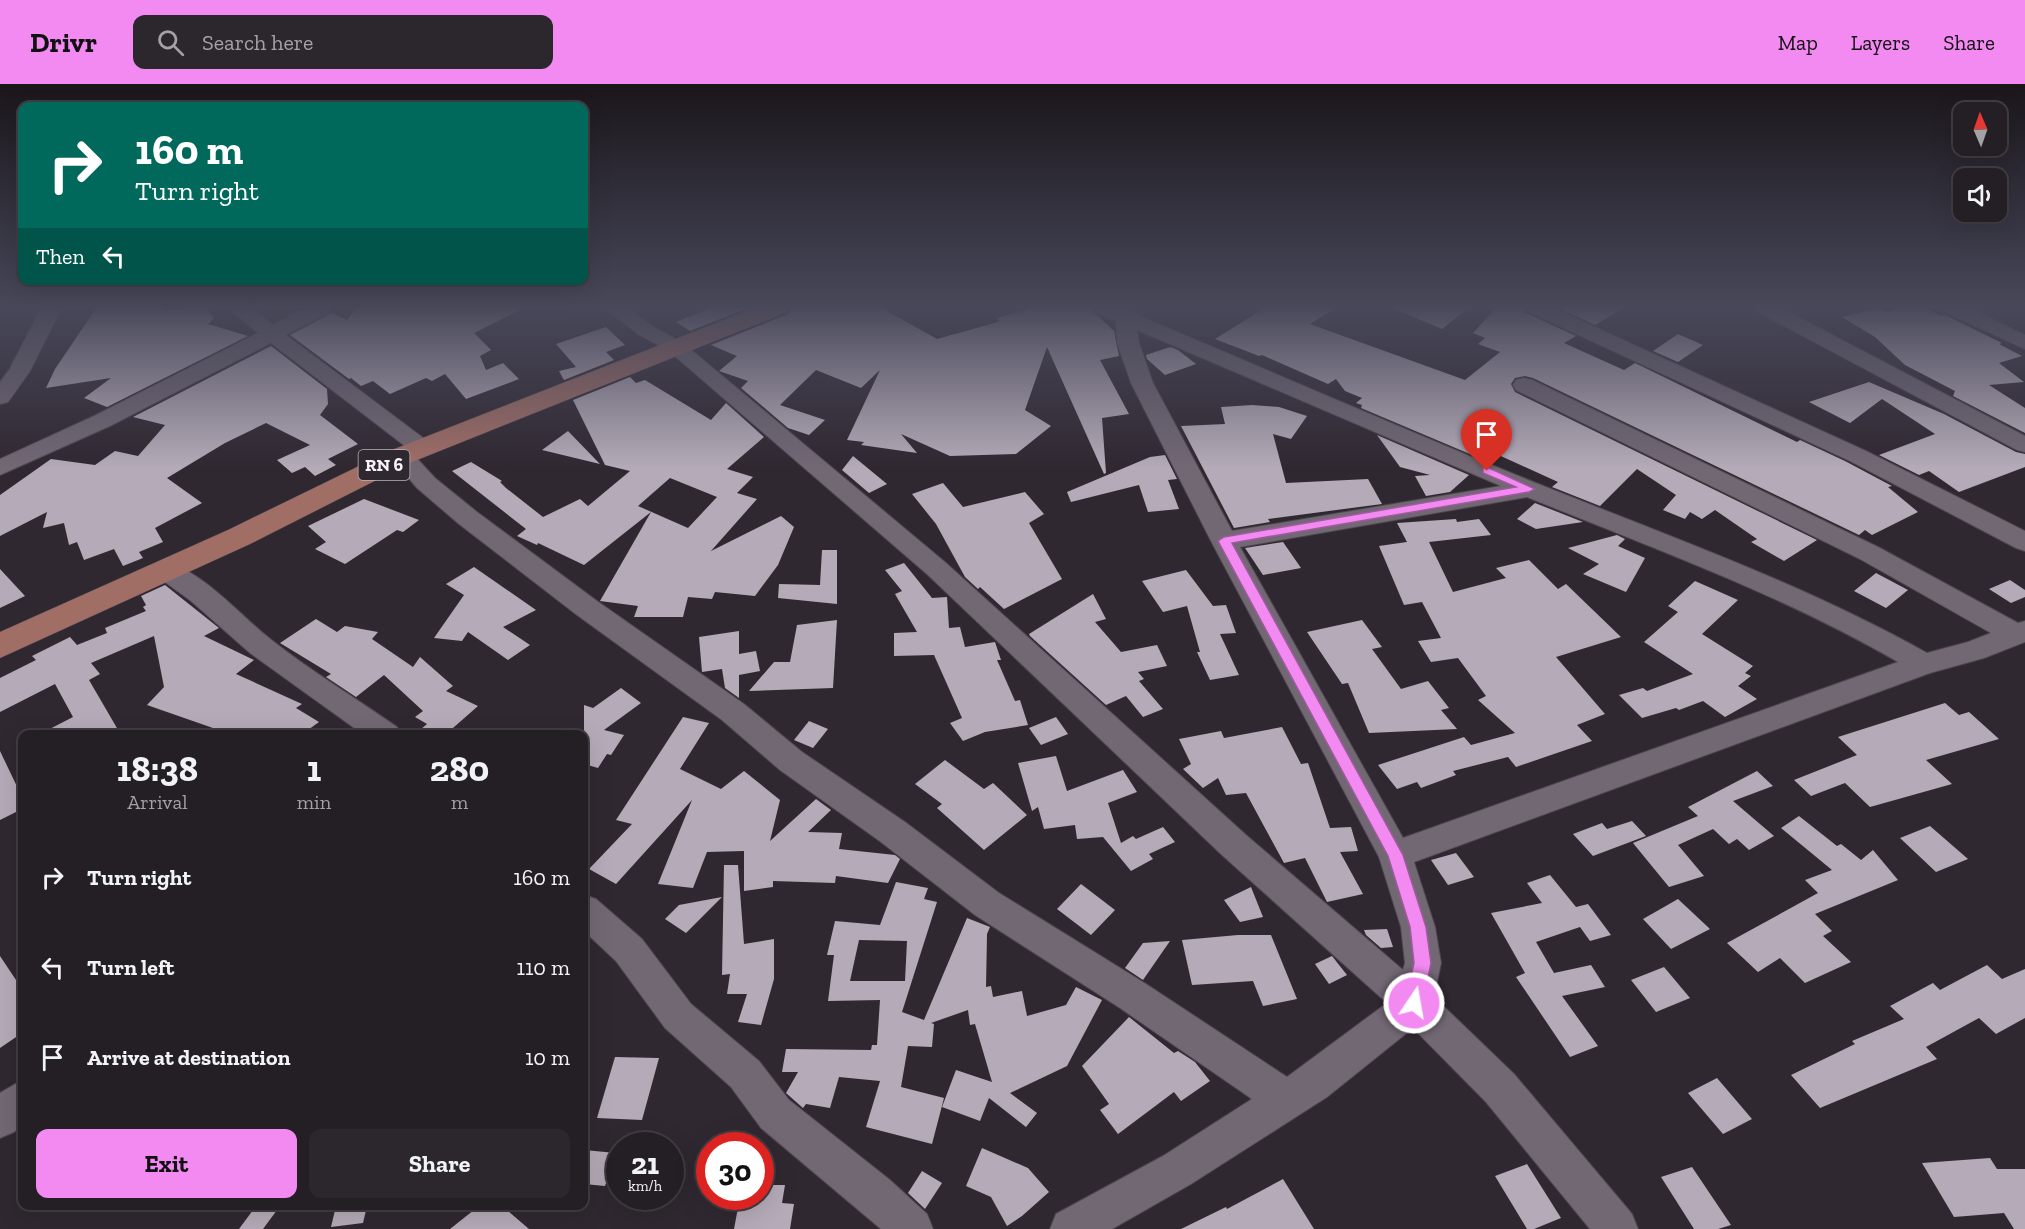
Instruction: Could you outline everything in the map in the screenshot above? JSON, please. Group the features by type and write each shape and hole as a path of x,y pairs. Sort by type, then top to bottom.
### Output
{"main road":[{"name":"RN 6","path":"0,646 167,571 412,452 642,360"}],"street":[{"path":"1,395 24,360"},
{"path":"0,468 102,421 221,360"},
{"path":"303,360 412,452 426,483 587,608 669,664 733,712 791,761 892,832 987,904 1133,996 1286,1099"},
{"path":"692,360 937,569 1234,845 1414,1003 1500,1088 1617,1229"},
{"path":"1071,1229 1177,1170 1313,1083 1364,1045 1414,1003 1423,963 1419,936 1395,855 1224,541 1142,383 1134,360"},
{"path":"1222,360 1529,489 1760,581 1868,632 1924,664"},
{"path":"1650,360 1858,456 2025,543"},
{"path":"1864,360 2025,445"},
{"path":"1524,385 1869,553 2020,632"},
{"path":"1224,541 1529,489"},
{"path":"167,571 201,594 260,646 379,730"},
{"path":"1395,855 1924,664 1974,651 2020,632"},
{"path":"588,914 629,950 678,1016 745,1074 775,1114 875,1195 912,1229"},
{"path":"0,1118 18,1103"}],"building":[{"path":"61,360 199,360 107,407 84,398 111,378 46,388"},
{"path":"243,360 290,360 327,389 328,404 320,415 358,444 328,459 336,465 315,476 305,467 292,473 277,460 310,445 266,423 225,443 167,478 202,503 155,528 163,542 139,552 143,558 123,566 114,549 84,560 77,542 69,545 64,523 43,528 47,512 0,536 0,495 51,459 95,465 115,451 138,456 165,425 133,417"},
{"path":"324,360 482,360 486,370 503,363 519,379 466,399 445,374 432,381 426,378 390,394 373,381 361,386 351,378 349,379"},
{"path":"570,360 613,360 564,380 559,371 576,367"},
{"path":"732,360 1042,360 1025,410 1051,426 1016,454 950,456 901,434 917,453 861,445 864,442 847,440 880,370 861,388 816,370 780,405 825,420 809,435 788,428 741,388 748,381 719,371"},
{"path":"1053,360 1100,360 1129,414 1102,418 1106,473 1104,474"},
{"path":"1149,360 1191,360 1196,364 1165,375"},
{"path":"1274,360 1411,360 1465,380 1489,360 1603,360 1624,370 1635,363 1797,442 1800,440 1845,461 1892,486 1888,487 1918,512 1872,535 1865,530 1859,535 1533,378 1525,376 1515,378 1511,384 1515,392 1817,540 1784,561 1751,542 1757,539 1715,510 1702,519 1690,512 1685,519 1663,510 1676,495 1637,469 1600,506 1552,487 1558,482 1492,452 1484,460 1361,408 1362,405 1356,403 1362,398 1345,391 1336,379 1328,384"},
{"path":"1900,360 2007,360 1999,363 2024,382 1989,385 2025,408 2025,433 1953,396 1955,391"},
{"path":"630,377 636,383 645,380 711,420 726,403 764,437 727,469 753,477 737,493 757,499 711,551 781,516 794,527 778,565 755,596 715,592 712,599 688,597 683,617 634,617 638,606 600,601 651,512 584,565 538,543 537,545 517,536 526,529 452,471 471,462 502,481 500,482 506,488 543,517 580,499 588,506 630,471 605,465 573,400","holes":["670,478 717,497 688,528 638,506"]},
{"path":"1869,382 1944,414 2016,452 2025,454 2025,467 1959,492 1929,471 1919,475 1879,455 1935,434 1882,399 1850,423 1809,402"},
{"path":"1252,405 1279,407 1307,416 1291,439 1273,434 1286,483 1368,479 1382,504 1268,519 1270,522 1234,528 1181,426 1225,424 1221,407"},
{"path":"568,431 600,464 542,450"},
{"path":"1377,435 1469,475 1450,492 1426,496 1415,476 1430,475 1400,467"},
{"path":"1165,455 1177,479 1168,480 1179,509 1148,512 1139,485 1071,502 1067,492 1150,457"},
{"path":"853,456 887,484 869,493 842,470"},
{"path":"943,483 963,507 1025,492 1044,514 1029,523 1062,579 1004,609 980,587 978,589 965,577 936,524 912,494"},
{"path":"364,499 419,520 403,532 397,530 345,564 315,549 326,542 308,526"},
{"path":"1535,503 1583,522 1536,529 1517,519"},
{"path":"1456,519 1457,522 1479,519 1491,535 1429,542 1453,592 1506,578 1496,568 1529,560 1558,589 1566,584 1621,637 1556,657 1605,714 1577,725 1592,741 1516,767 1508,757 1453,771 1456,775 1421,788 1417,782 1397,789 1378,765 1464,737 1471,745 1515,733 1478,700 1486,696 1458,658 1431,662 1418,641 1441,638 1422,602 1404,605 1379,546 1407,542 1397,523"},
{"path":"1617,535 1625,539 1618,546 1645,558 1626,592 1583,574 1599,564 1568,548"},
{"path":"1283,542 1301,568 1263,575 1245,548"},
{"path":"822,550 837,550 837,604 778,598 779,584 820,585"},
{"path":"904,563 932,598 947,597 949,628 960,627 965,647 995,642 1001,660 997,660 1015,701 1020,700 1028,725 985,732 963,741 950,723 962,718 934,655 894,656 894,633 917,632 895,594 902,591 885,570"},
{"path":"474,567 536,610 503,627 530,645 508,660 468,632 462,641 434,638 464,595 446,584"},
{"path":"0,569 25,596 0,608"},
{"path":"1186,570 1213,606 1226,605 1236,633 1220,634 1239,675 1210,680 1197,652 1200,652 1187,606 1163,612 1142,581"},
{"path":"1876,573 1908,590 1886,608 1854,591"},
{"path":"2010,580 2025,590 2025,597 2011,603 1989,589"},
{"path":"1695,581 1738,600 1702,634 1753,666 1745,673 1751,676 1738,686 1757,699 1725,717 1703,701 1679,710 1676,708 1642,718 1619,695 1643,688 1647,691 1693,674 1644,642 1678,612 1668,606"},
{"path":"165,585 219,628 204,636 254,660 236,674 302,704 296,708 319,722 308,730 219,730 147,705 164,687 154,636 91,663 100,674 89,680 118,730 48,730 73,717 55,684 0,712 0,678 36,660 32,656 70,637 77,645 107,633 105,628 146,611 143,607 146,605 141,596"},
{"path":"1093,594 1106,619 1095,622 1121,652 1157,645 1167,666 1138,672 1144,679 1139,681 1163,709 1143,717 1126,696 1106,705 1030,636 1029,634"},
{"path":"316,619 337,632 345,626 378,632 372,639 413,667 420,657 453,686 446,691 478,706 451,730 420,730 427,724 415,717 423,711 384,675 356,697 326,677 331,674 280,643"},
{"path":"837,620 833,688 749,691 774,662 790,662 797,625"},
{"path":"1362,620 1382,647 1372,649 1401,689 1428,681 1449,708 1441,710 1457,729 1369,733 1348,683 1342,684 1307,632"},
{"path":"739,631 739,654 756,651 760,671 739,675 739,698 725,688 722,669 702,672 699,637"},
{"path":"621,688 641,703 604,730 624,735 611,755 607,754 598,768 588,765 588,730 584,730 584,705 593,708"},
{"path":"1945,703 1959,715 1969,712 1999,739 1926,760 1952,784 1870,807 1845,783 1811,796 1794,780 1857,755 1838,737"},
{"path":"683,717 709,723 680,769 721,789 744,771 780,800 770,841 816,799 831,810 808,832 842,833 839,849 895,855 900,859 888,883 836,876 835,883 773,881 773,887 744,891 744,851 707,852 693,888 658,884 692,800 616,884 589,869 632,824 616,820"},
{"path":"1056,717 1068,734 1041,745 1029,728"},
{"path":"809,721 828,729 813,748 794,740"},
{"path":"1282,727 1301,764 1308,763 1330,828 1351,827 1358,851 1340,852 1363,894 1327,902 1305,858 1284,863 1246,793 1226,795 1218,778 1203,788 1183,769 1191,764 1179,739 1221,731 1224,738"},
{"path":"0,751 18,789 18,811 0,820"},
{"path":"1056,756 1067,791 1123,770 1137,792 1108,803 1121,843 1133,836 1136,839 1163,827 1175,842 1149,854 1153,859 1131,871 1103,837 1077,839 1075,825 1044,829 1038,807 1032,811 1018,763"},
{"path":"945,760 984,789 993,783 1027,815 984,850 937,808 942,804 915,784"},
{"path":"1757,771 1773,786 1733,801 1774,836 1749,850 1737,839 1729,844 1713,829 1678,845 1704,876 1669,887 1633,843 1698,816 1688,807"},
{"path":"1799,816 1837,846 1841,844 1861,860 1873,850 1898,880 1815,914 1832,931 1823,936 1851,962 1805,983 1780,958 1758,972 1727,943 1818,893 1805,880 1832,870 1781,828"},
{"path":"1632,821 1646,836 1593,856 1573,834 1602,823 1607,829"},
{"path":"1930,826 1968,859 1936,872 1900,838"},
{"path":"1456,853 1474,877 1448,885 1431,860"},
{"path":"724,865 738,865 744,944 774,939 774,979 761,1025 738,1022 747,994 727,994 730,974 722,975"},
{"path":"1550,875 1576,907 1588,904 1611,935 1590,941 1580,927 1536,942 1554,973 1591,965 1605,987 1562,996 1598,1046 1570,1057 1516,977 1525,973 1491,913 1542,903 1527,883"},
{"path":"896,882 928,888 924,899 937,902 902,1012 924,1020 967,918 990,927 987,934 986,987 991,986 993,997 1022,991 1027,1016 1066,1005 1076,987 1102,1000 1067,1066 1010,1093 1037,1113 1026,1127 989,1098 980,1121 942,1107 956,1070 992,1082 975,1024 970,1025 968,1010 931,1023 934,1024 932,1047 908,1046 901,1087 944,1098 932,1144 866,1127 880,1081 839,1077 830,1108 806,1104 803,1108 786,1093 798,1072 782,1072 786,1049 871,1050 872,1045 877,1045 880,1000 828,1001 834,955 827,955 835,921 880,925","holes":["859,940 907,941 905,981 850,981"]},
{"path":"1081,884 1115,910 1091,935 1057,909"},
{"path":"1251,887 1263,917 1240,922 1224,900"},
{"path":"722,897 686,933 665,919 679,905"},
{"path":"1678,899 1710,929 1671,949 1643,919"},
{"path":"1387,929 1393,947 1381,948 1366,935 1364,930"},
{"path":"1238,935 1271,935 1297,999 1263,1006 1253,981 1192,985 1182,940"},
{"path":"1170,941 1143,980 1125,968 1143,943"},
{"path":"0,956 18,983 18,1036 0,1048"},
{"path":"1332,956 1347,975 1329,984 1315,964"},
{"path":"1987,965 2002,979 2025,969 2025,1018 1996,1034 1979,1018 1926,1047 1937,1059 1820,1108 1791,1075 1855,1044 1852,1041 1904,1019 1890,1006 1933,983 1940,990"},
{"path":"1664,967 1690,998 1656,1012 1631,980"},
{"path":"1129,1017 1174,1053 1178,1051 1195,1062 1210,1081 1181,1101 1174,1092 1118,1134 1100,1110 1109,1104 1082,1066"},
{"path":"615,1057 659,1058 642,1120 597,1118"},
{"path":"1717,1078 1752,1119 1723,1134 1688,1093"},
{"path":"982,1148 1028,1168 1049,1192 1007,1226 991,1197 966,1186"},
{"path":"588,1150 606,1152 605,1186 588,1184"},
{"path":"1990,1158 1997,1169 2025,1169 2025,1229 2014,1229 2004,1213 1954,1217 1922,1163"},
{"path":"1527,1164 1561,1218 1534,1229 1527,1229 1495,1176"},
{"path":"1692,1167 1731,1225 1718,1229 1694,1229 1661,1177"},
{"path":"922,1171 942,1183 925,1209 908,1193"},
{"path":"1283,1179 1314,1229 1181,1229 1226,1207 1227,1209"},
{"path":"774,1185 785,1185 782,1203 794,1204 790,1229 734,1229 738,1210 774,1210"},
{"path":"253,1210 277,1210 263,1229 239,1229"},
{"path":"335,1210 366,1210 363,1223 331,1227"},
{"path":"474,1210 507,1210 529,1229 450,1229"}],"route":[{"path":"1414,1003 1423,963 1418,927 1395,855 1224,541 1529,489 1487,471"}]}
